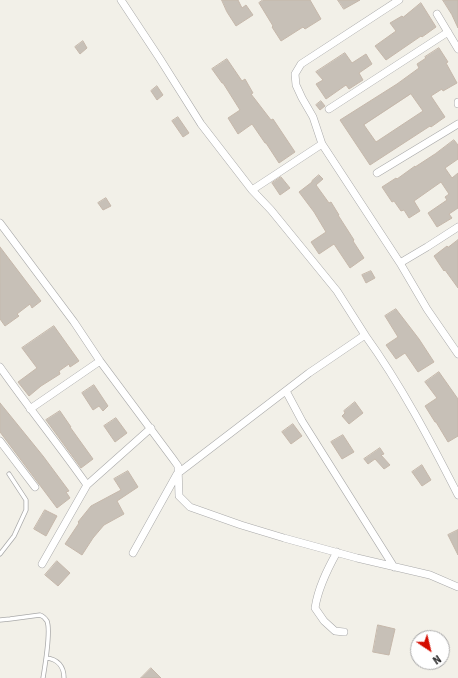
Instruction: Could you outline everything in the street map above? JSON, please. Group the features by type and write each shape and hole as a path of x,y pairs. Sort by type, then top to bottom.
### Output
{"street":[{"path":"121,0 202,124 252,190 271,210 337,291 420,422 458,495"},
{"path":"400,0 301,64 295,74 296,85 313,117 322,144 400,263 427,309 458,354"},
{"path":"437,14 458,49"},
{"path":"329,109 448,32"},
{"path":"377,173 458,124"},
{"path":"252,190 322,144"},
{"path":"0,223 178,466 179,496 190,507 262,532 430,575 458,587"},
{"path":"400,263 458,227"},
{"path":"133,554 178,474 309,373 365,335"},
{"path":"30,409 100,361"},
{"path":"0,367 87,485"},
{"path":"286,391 302,421 394,567"},
{"path":"42,564 87,485 151,428"},
{"path":"1,445 35,486"},
{"path":"337,552 324,576 315,608 324,621 335,631 344,632"}],"lane":[{"path":"0,554 14,536 26,510 26,500 8,474"},
{"path":"0,620 40,615 47,621 46,658 43,678"},
{"path":"46,658 59,663 64,672 64,678"}],"building":[{"path":"222,0 238,0 242,8 246,5 253,15 236,26 227,12"},
{"path":"263,0 310,0 321,19 305,29 303,27 281,41 259,3"},
{"path":"338,0 360,0 344,9"},
{"path":"443,0 458,0 458,28 452,15"},
{"path":"421,3 436,27 386,60 375,46 396,31 390,23 402,16 403,17"},
{"path":"83,41 87,48 80,54 75,47"},
{"path":"439,48 448,62 446,63 457,83 443,91 442,89 431,96 445,117 370,165 340,120 397,84 419,68 417,64 426,58 425,57","holes":["411,94 423,111 376,142 364,125"]},
{"path":"345,53 352,63 366,54 372,64 359,73 363,80 349,89 346,85 326,99 316,84 323,80 316,72"},
{"path":"227,59 242,81 245,79 253,93 251,94 271,120 273,119 295,152 279,163 252,124 238,134 228,118 240,110 212,69"},
{"path":"157,86 163,95 157,100 151,91"},
{"path":"321,101 325,106 320,110 316,105"},
{"path":"178,117 189,133 183,137 172,121"},
{"path":"454,140 458,145 458,159 445,168 452,178 458,173 458,208 449,214 452,218 437,227 428,213 447,200 445,197 449,194 441,182 414,201 420,211 409,218 404,210 401,211 394,201 392,202 382,187 396,178 397,179"},
{"path":"319,175 323,179 316,185 329,203 331,202 364,258 350,268 334,244 319,254 311,242 326,232 314,212 299,192"},
{"path":"281,177 290,188 280,195 272,183"},
{"path":"106,198 111,206 103,210 98,203"},
{"path":"458,240 458,288 434,256"},
{"path":"0,247 41,301 32,308 30,304 17,314 19,316 5,326 0,319"},
{"path":"371,271 375,278 366,283 362,275"},
{"path":"396,309 419,339 434,362 418,372 405,353 396,359 386,345 398,337 385,316"},
{"path":"54,326 79,361 70,367 69,364 59,371 60,374 41,386 29,396 18,382 37,368 22,348"},
{"path":"439,372 458,399 458,436 448,442 425,406 437,398 425,382"},
{"path":"94,385 108,406 103,411 99,406 93,410 82,393"},
{"path":"355,402 363,413 349,424 342,416 345,413 344,411"},
{"path":"0,403 69,491 66,492 70,498 57,508 0,432"},
{"path":"60,411 93,459 81,468 46,420"},
{"path":"116,418 127,433 115,442 104,426"},
{"path":"293,424 302,436 291,444 282,432"},
{"path":"343,435 354,452 342,459 331,442"},
{"path":"380,448 384,454 381,455 390,465 384,469 375,459 368,464 364,459"},
{"path":"422,465 431,480 422,486 412,472"},
{"path":"128,471 138,487 117,501 124,514 104,525 82,555 65,544 79,523 78,522 91,506 121,490 114,479"},
{"path":"45,510 57,516 46,536 34,529"},
{"path":"458,530 458,555 448,535"},
{"path":"57,561 70,573 58,586 45,575"},
{"path":"378,625 395,629 389,655 373,652"},
{"path":"151,668 161,678 141,678"}]}
